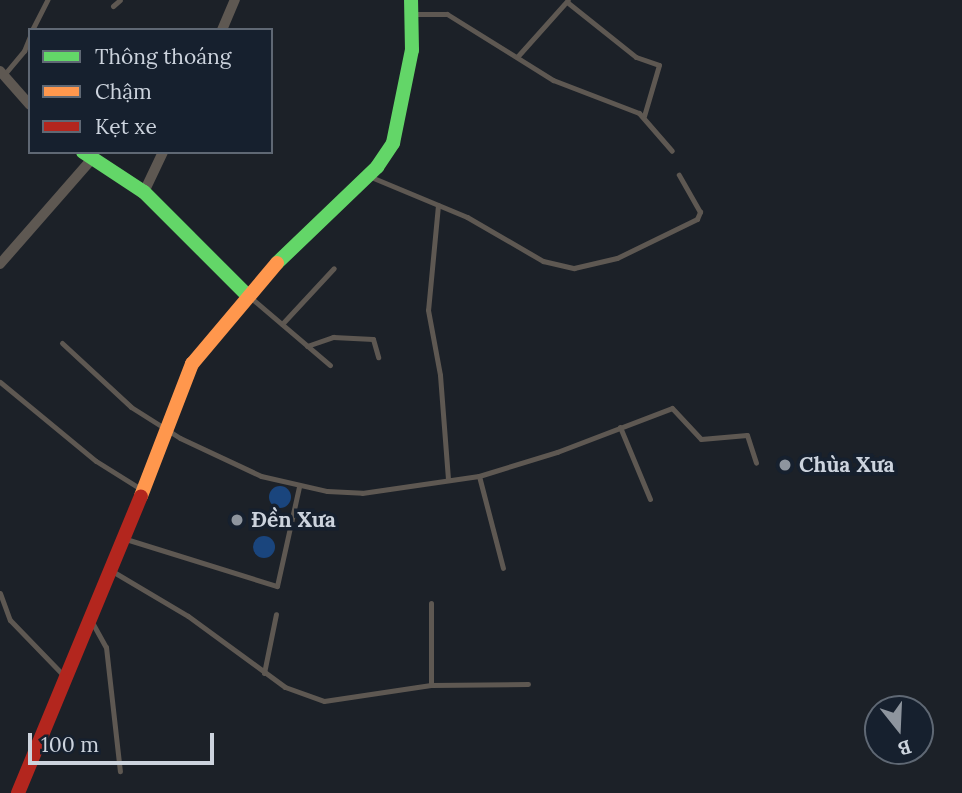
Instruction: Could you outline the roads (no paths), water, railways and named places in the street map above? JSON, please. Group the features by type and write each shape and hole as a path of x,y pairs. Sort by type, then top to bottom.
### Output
{"street":[{"path":"223,28 235,0"},
{"path":"18,793 65,677 126,539 164,428 192,363 247,295 389,151 400,125 412,7"},
{"path":"2,74 28,103"},
{"path":"144,192 162,154"},
{"path":"0,264 88,156 144,192 247,295"}],"lane":[{"path":"33,28 47,0"},
{"path":"113,6 120,0"},
{"path":"517,57 567,1 636,57 659,65 644,116"},
{"path":"412,7 447,15 553,80 644,116 672,151"},
{"path":"2,74 24,51 28,41"},
{"path":"368,175 438,205 543,261 574,268 593,266 697,219 700,212 679,175"},
{"path":"438,205 428,310 440,376 449,480"},
{"path":"282,324 334,268"},
{"path":"247,295 330,365"},
{"path":"307,346 333,337 373,339 378,357"},
{"path":"62,343 131,407 164,428 216,457 299,486 362,493 479,476 678,409 701,439 747,435 757,463"},
{"path":"0,382 96,461 144,490"},
{"path":"620,427 650,499"},
{"path":"479,476 503,569"},
{"path":"126,539 277,586 299,486"},
{"path":"112,571 188,616 294,692 324,701 430,685 528,684"},
{"path":"0,593 10,620 65,677"},
{"path":"430,685 431,603"},
{"path":"264,673 276,614"},
{"path":"91,620 106,647 120,771"}],"water":[{"path":"280,486 288,489 291,497 288,505 280,508 272,505 269,497 272,489"},
{"path":"264,536 272,539 275,547 272,555 264,558 256,555 253,547 256,539"}],"place":[{"name":"Chùa Xưa","path":"785,465"},
{"name":"Đền Xưa","path":"237,520"}]}
